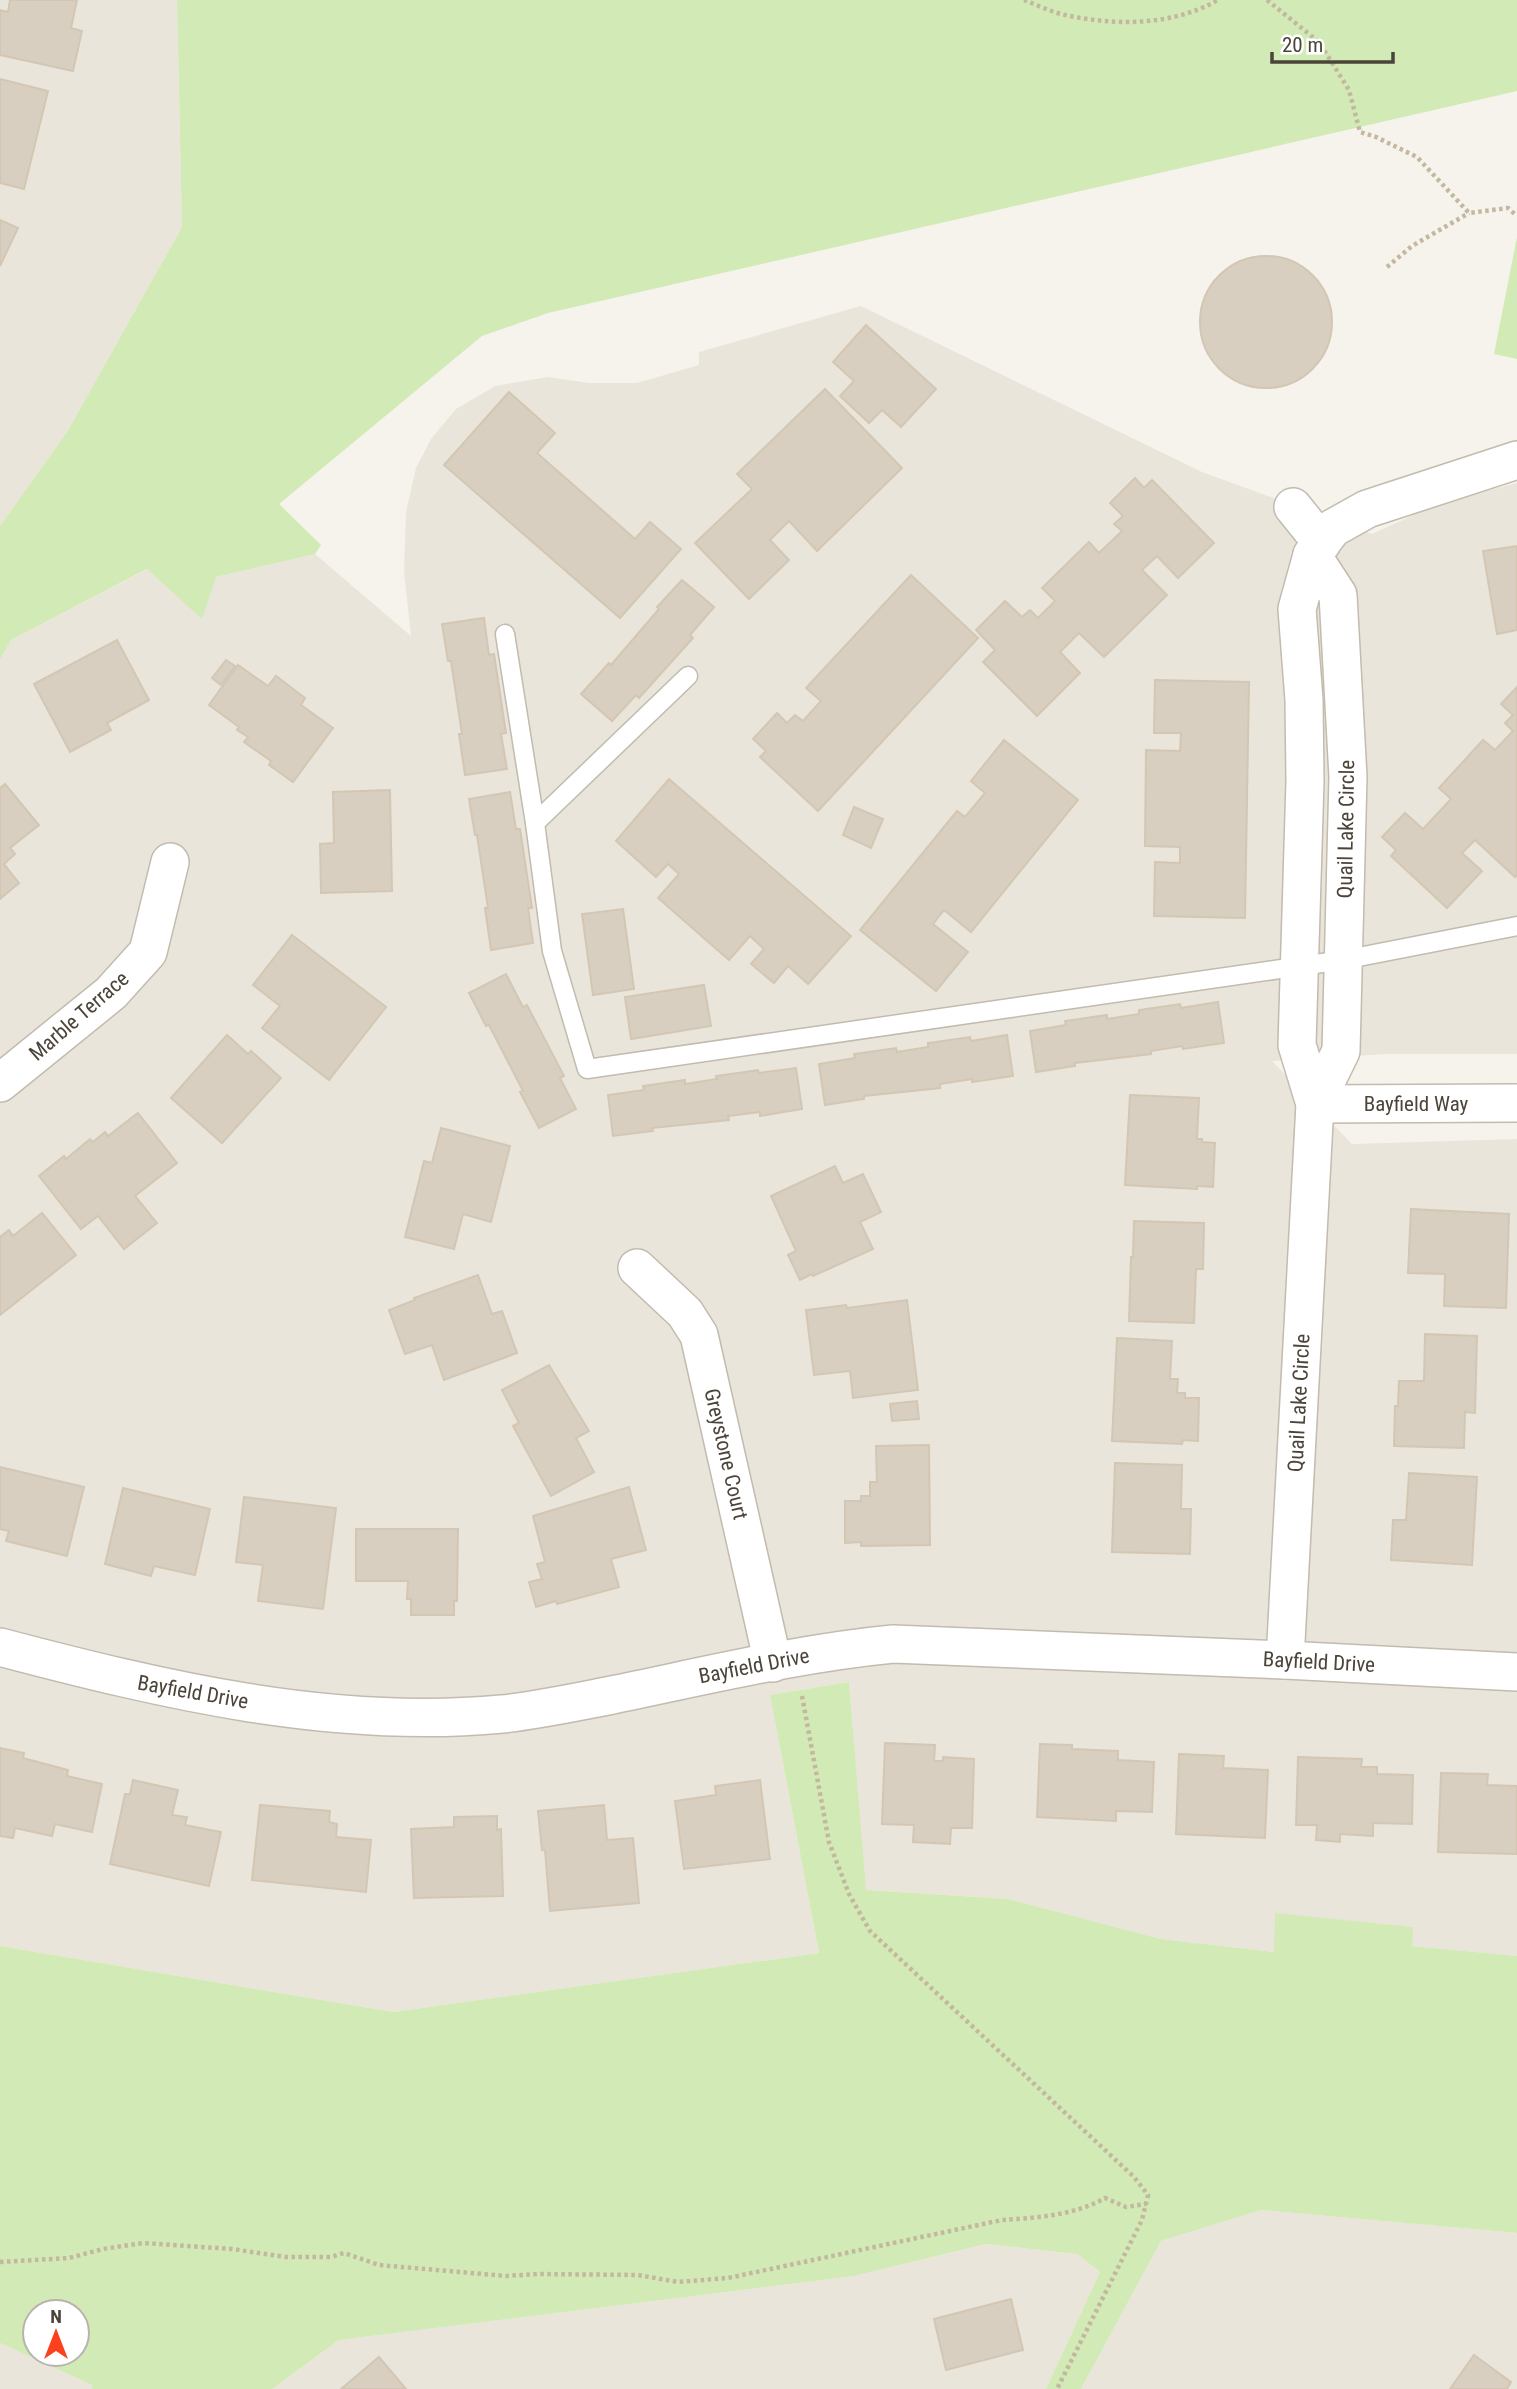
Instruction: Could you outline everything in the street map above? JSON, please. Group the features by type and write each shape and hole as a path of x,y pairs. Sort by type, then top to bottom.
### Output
{"street":[{"path":"1293,507 1317,549 1333,528 1367,509 1517,460"},
{"name":"Quail Lake Circle","path":"1315,1104 1341,1051 1348,777 1338,594 1317,549"},
{"name":"Quail Lake Circle","path":"1285,1660 1315,1104 1297,1045 1306,782 1304,700 1297,609 1317,549"},
{"name":"Marble Terrace","path":"0,1083 111,993 148,952 170,862"},
{"name":"Bayfield Way","path":"1315,1104 1517,1104"},
{"name":"Greystone Court","path":"637,1268 685,1313 698,1335 784,1660"},
{"name":"Bayfield Drive","path":"0,1647 117,1678 220,1698 318,1712 396,1718 504,1713 560,1705 843,1649 893,1644 1517,1672"}],"lane":[{"path":"505,634 552,951 587,1069 1343,960 1517,926"},
{"path":"535,823 688,676"}],"path":[{"path":"1024,0 1063,15 1134,24 1197,12 1219,0"},
{"path":"1267,0 1319,42 1349,90 1360,132 1418,157 1469,212"},
{"path":"1387,267 1412,246 1469,212 1508,208 1517,216"},
{"path":"784,1660 829,1842 849,1894 870,1931 1134,2177 1147,2195 1142,2220 1057,2389"},
{"path":"0,2262 69,2258 143,2243 232,2249 286,2257 331,2257 344,2253 379,2265 506,2276 638,2275 678,2283 727,2278 1002,2220 1090,2207 1105,2198 1126,2207 1146,2204"}],"shaded area":[{"path":"0,0 177,0 182,227 67,432 0,526"},
{"path":"861,306 1202,472 1372,534 1440,503 1517,483 1517,1054 1387,1054 1272,1061 1352,1144 1517,1139 1517,1956 1411,1946 1412,1927 1275,1914 1275,1952 1161,1939 1008,1899 865,1890 849,1682 770,1695 819,1953 393,2012 0,1946 0,660 11,640 148,569 216,577 315,554 411,636 404,571 406,512 416,468 431,439 456,409 495,386 548,377 589,383 637,383 699,365 699,352"},
{"path":"1261,2210 1517,2233 1517,2389 1081,2389 1161,2241"},
{"path":"986,2244 1077,2254 1100,2272 1046,2389 272,2389 339,2340 854,2276"},
{"path":"0,2343 21,2353 21,2368 55,2368 92,2385 92,2389 0,2389"}],"green space":[{"path":"177,0 1517,0 1517,91 548,313 482,336 279,504 321,545 315,554 216,577 202,619 147,569 11,640 0,660 0,526 67,432 182,227"},
{"path":"1517,237 1517,359 1494,354"},
{"path":"849,1682 866,1890 1008,1899 1161,1939 1274,1952 1275,1913 1413,1927 1412,1946 1517,1956 1517,2233 1261,2210 1161,2241 1081,2389 1046,2389 1100,2272 1077,2254 986,2244 854,2276 339,2340 272,2389 92,2389 92,2385 55,2368 91,2368 91,2298 21,2298 21,2353 0,2343 0,1946 393,2012 819,1953 770,1695"}],"building":[{"path":"10,0 77,0 71,28 82,31 73,71 0,55 0,10 8,12"},
{"path":"0,79 48,91 24,189 0,183"},
{"path":"0,220 18,228 0,266"},
{"path":"1266,256 1291,261 1313,275 1327,297 1332,322 1327,347 1313,369 1291,383 1266,388 1241,383 1219,369 1205,347 1200,322 1205,297 1219,275 1241,261"},
{"path":"866,325 936,389 901,427 882,410 869,423 840,396 854,381 833,362"},
{"path":"825,389 902,468 817,551 789,521 770,540 789,560 749,599 695,543 752,489 737,474"},
{"path":"509,392 555,433 537,453 635,539 650,522 681,549 620,618 444,465"},
{"path":"1135,478 1144,488 1152,480 1214,543 1178,578 1157,556 1142,570 1167,595 1104,657 1079,633 1060,652 1080,673 1037,716 983,662 995,650 976,630 1005,601 1022,617 1030,610 1038,618 1055,601 1042,588 1089,542 1099,553 1122,531 1114,524 1123,516 1110,503"},
{"path":"1517,546 1517,630 1497,634 1483,551"},
{"path":"911,575 978,638 818,811 760,757 766,751 753,739 777,713 787,723 795,715 803,721 821,701 806,688"},
{"path":"682,580 714,607 690,635 693,638 639,698 636,695 612,721 581,694 609,663 611,665"},
{"path":"484,618 489,655 494,654 506,733 501,734 507,769 465,775 451,661 448,661 442,624"},
{"path":"117,640 149,700 107,723 111,730 70,752 34,684"},
{"path":"226,660 235,666 221,685 212,678"},
{"path":"238,665 268,686 276,676 305,698 301,705 333,728 293,782 269,765 271,761 244,742 248,737 237,730 239,727 209,705"},
{"path":"1155,680 1249,682 1245,918 1154,916 1155,862 1180,863 1180,847 1145,846 1146,750 1180,751 1181,733 1154,733"},
{"path":"1517,687 1517,875 1515,877 1475,840 1462,853 1482,871 1447,908 1391,856 1396,850 1382,837 1405,813 1423,829 1451,799 1439,788 1483,740 1495,750 1513,731 1505,723 1513,715 1501,704"},
{"path":"1004,740 1078,800 971,932 944,910 933,924 968,952 936,991 860,930 957,811 965,817 985,793 971,781"},
{"path":"669,779 851,936 808,984 788,966 774,983 751,964 764,949 750,936 729,960 658,898 679,874 668,864 656,877 616,841"},
{"path":"5,784 39,825 10,848 15,854 4,864 19,883 0,899 0,788"},
{"path":"390,790 392,891 321,893 320,844 334,843 333,792"},
{"path":"510,792 516,829 520,829 532,908 528,908 533,943 491,950 485,908 488,908 469,799"},
{"path":"854,807 883,819 871,848 843,835"},
{"path":"623,909 634,989 593,995 582,914"},
{"path":"292,935 386,1007 329,1080 262,1028 280,1006 253,985"},
{"path":"506,974 523,1007 527,1005 564,1076 560,1078 576,1109 539,1128 489,1025 486,1026 469,993"},
{"path":"704,985 711,1026 631,1039 625,997"},
{"path":"1218,1002 1224,1043 1183,1049 1182,1046 1151,1051 1151,1054 1075,1063 1075,1066 1036,1072 1030,1031 1066,1025 1065,1021 1107,1015 1107,1019 1139,1014 1139,1010 1180,1004 1181,1008"},
{"path":"227,1035 248,1054 251,1051 281,1078 222,1143 171,1098"},
{"path":"1007,1035 1013,1076 972,1082 972,1079 940,1084 940,1088 864,1096 864,1099 825,1105 819,1064 855,1058 854,1054 896,1048 897,1052 928,1047 928,1043 970,1037 971,1041"},
{"path":"796,1068 802,1109 760,1116 760,1112 728,1116 729,1120 652,1128 653,1131 613,1136 608,1095 644,1090 643,1086 685,1080 685,1084 717,1079 716,1076"},
{"path":"1130,1095 1199,1098 1197,1139 1215,1143 1213,1187 1197,1186 1197,1189 1125,1185"},
{"path":"138,1113 177,1163 135,1196 157,1223 124,1249 98,1216 81,1229 39,1176 90,1139 93,1142 105,1132 108,1136"},
{"path":"441,1128 510,1146 491,1222 463,1214 454,1249 405,1237 424,1161 432,1163"},
{"path":"835,1166 843,1183 863,1174 881,1212 860,1222 873,1249 800,1280 788,1255 796,1251 771,1196"},
{"path":"1411,1209 1509,1214 1506,1308 1444,1306 1445,1274 1408,1273"},
{"path":"42,1213 76,1255 0,1315 0,1237 9,1230 13,1236"},
{"path":"1134,1221 1204,1223 1203,1269 1196,1269 1194,1323 1129,1321"},
{"path":"478,1275 492,1314 502,1311 517,1353 444,1380 432,1345 405,1354 389,1310"},
{"path":"907,1300 918,1390 853,1398 850,1371 814,1375 806,1310"},
{"path":"1425,1334 1477,1336 1475,1413 1465,1412 1464,1448 1394,1446 1399,1381 1424,1381"},
{"path":"1117,1338 1172,1341 1170,1379 1178,1379 1177,1393 1185,1393 1185,1398 1199,1398 1198,1441 1183,1440 1182,1444 1112,1441"},
{"path":"549,1365 589,1431 576,1438 594,1472 551,1496 513,1426 519,1423 502,1390"},
{"path":"917,1401 919,1419 892,1421 890,1404"},
{"path":"929,1445 930,1545 861,1546 861,1542 845,1543 845,1501 861,1501 861,1496 870,1496 870,1482 877,1482 876,1446"},
{"path":"1115,1463 1182,1465 1181,1509 1191,1509 1190,1554 1112,1552"},
{"path":"0,1467 84,1487 67,1556 6,1541 9,1531 0,1529"},
{"path":"1409,1473 1477,1477 1472,1565 1391,1560 1393,1520 1406,1520"},
{"path":"629,1487 646,1550 611,1559 619,1587 536,1607 529,1582 542,1579 537,1564 545,1562 533,1516"},
{"path":"123,1488 210,1509 195,1575 154,1566 151,1576 105,1564"},
{"path":"244,1497 336,1508 323,1609 258,1601 263,1565 236,1562"},
{"path":"356,1529 458,1529 457,1601 454,1601 454,1615 411,1615 411,1599 407,1599 408,1581 356,1581"},
{"path":"885,1743 935,1745 934,1761 943,1761 943,1757 974,1759 972,1828 951,1828 950,1844 913,1842 914,1825 882,1824"},
{"path":"1040,1744 1072,1745 1072,1749 1118,1751 1118,1760 1154,1762 1152,1812 1116,1811 1116,1821 1037,1817"},
{"path":"0,1748 24,1753 23,1758 68,1770 67,1776 102,1784 92,1832 55,1824 52,1836 15,1828 13,1838 0,1836"},
{"path":"1179,1754 1224,1756 1223,1768 1268,1770 1265,1838 1176,1834"},
{"path":"1298,1757 1362,1759 1361,1767 1377,1767 1377,1774 1413,1775 1412,1824 1373,1823 1373,1836 1340,1834 1340,1842 1316,1840 1317,1825 1296,1825"},
{"path":"1441,1773 1488,1774 1487,1785 1517,1786 1517,1854 1438,1852"},
{"path":"133,1780 178,1790 172,1815 187,1817 185,1825 221,1832 209,1886 110,1864 125,1794 130,1794"},
{"path":"760,1780 770,1859 684,1869 675,1801 716,1795 715,1786"},
{"path":"260,1805 330,1811 329,1822 337,1824 336,1837 371,1840 366,1892 252,1880"},
{"path":"604,1805 607,1840 633,1838 639,1903 550,1911 545,1850 542,1850 538,1811"},
{"path":"497,1816 497,1830 501,1829 503,1896 414,1898 411,1829 454,1827 454,1817"},
{"path":"1011,2299 1023,2350 946,2370 934,2319"},
{"path":"1474,2355 1511,2382 1507,2389 1450,2389"},
{"path":"379,2357 406,2389 341,2389"}]}
